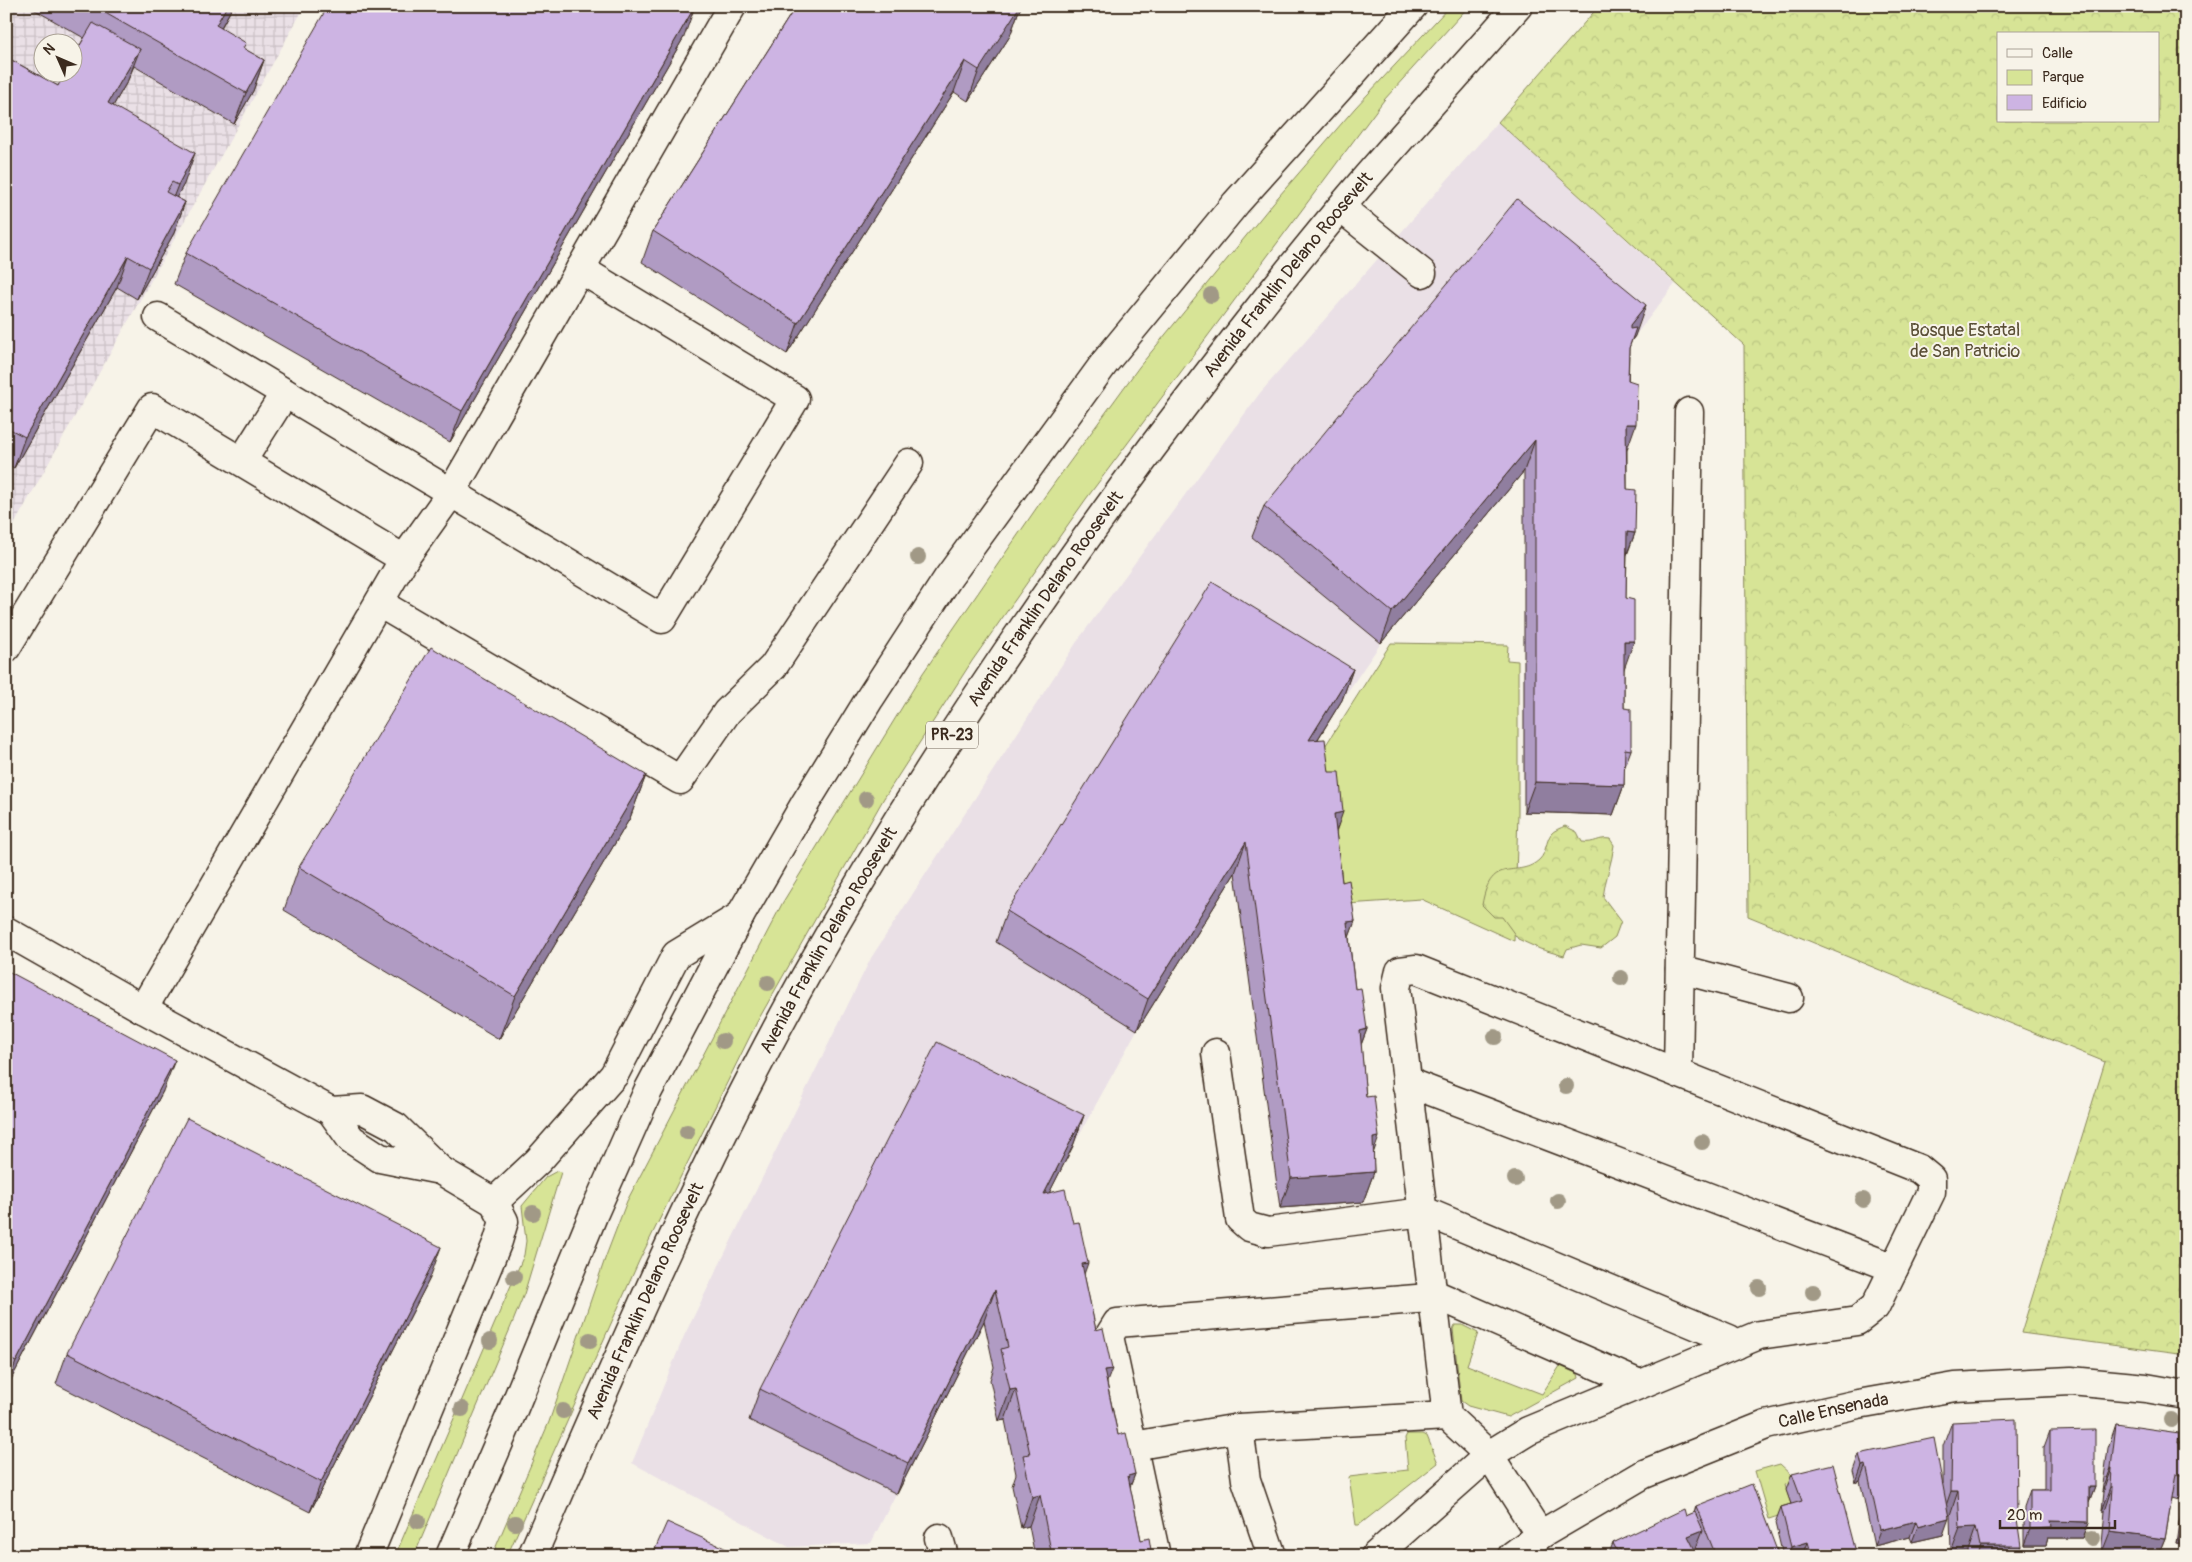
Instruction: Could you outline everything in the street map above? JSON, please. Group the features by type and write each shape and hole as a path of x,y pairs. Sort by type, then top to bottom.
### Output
{"main road":[{"path":"144,1009 404,559 452,493 732,6"},
{"path":"450,1556 517,1401 594,1213 648,1091 740,916 806,802 870,698 948,578 1106,361 1230,210 1413,6"},
{"name":"Avenida Franklin Delano Roosevelt","path":"532,1556 670,1244 732,1118 805,978 881,849 1007,650 1094,526 1215,364 1341,208 1518,6"},
{"path":"1341,208 1422,273"},
{"path":"158,317 662,619 795,399 580,270"},
{"path":"242,461 284,393"},
{"path":"6,648 152,408 404,559"},
{"path":"1678,1073 1689,412"},
{"path":"378,603 680,780 727,712 773,667 909,463"},
{"path":"494,1202 538,1161 614,1075 676,955 740,916"},
{"path":"6,931 331,1111 362,1109 396,1127 440,1170 494,1202 504,1221 498,1241 368,1556"},
{"path":"1375,1556 1489,1455 1528,1431 1759,1335 1857,1321 1875,1307 1931,1192 1931,1179 1919,1169 1416,969 1400,971 1396,988 1448,1416 1489,1455 1540,1535"},
{"path":"1680,969 1789,998"},
{"path":"1216,1053 1240,1219 1249,1228 1268,1232 1422,1212 1431,1214 1729,1339 1736,1345"},
{"path":"1407,1086 1415,1085 1894,1268"},
{"path":"1156,1556 1109,1336 1117,1323 1441,1297 1635,1382 1638,1385"},
{"name":"Calle Ensenada","path":"1512,1556 1540,1535 1644,1474 1766,1425 1858,1404 1955,1388 2071,1381 2146,1388 2186,1395"},
{"path":"1132,1446 1239,1428 1448,1416"},
{"path":"1239,1428 1246,1480 1272,1556"}],"shaded area":[{"path":"6,6 305,6 6,539"},
{"path":"1498,122 1675,284 1635,336 1381,643 1342,700 1137,1030 1073,1146 871,1543 789,1547 632,1463 684,1336 871,958 1078,640 1260,393"}],"green space":[{"path":"1450,6 1469,6 1384,100 1086,499 972,661 884,798 757,1022 639,1261 507,1556 492,1556 549,1422 627,1201 783,902 923,673 1042,500 1139,367 1273,203 1355,108"},
{"name":"Bosque Estatal de San Patricio","path":"1599,6 2186,6 2186,1355 2021,1333 2105,1062 1748,916 1744,345 1498,122"},
{"path":"1391,643 1508,645 1507,660 1518,661 1518,813 1514,941 1421,899 1332,905 1315,762"},
{"path":"1565,826 1577,832 1582,842 1610,839 1614,845 1603,897 1621,921 1615,937 1601,948 1581,945 1567,949 1564,956 1540,949 1518,939 1502,917 1494,917 1482,905 1486,889 1492,879 1506,870 1532,865 1542,856 1551,834"},
{"path":"557,1171 561,1172 524,1294 512,1324 414,1556 395,1556 524,1255 526,1241 522,1206 546,1177"},
{"path":"1455,1325 1462,1325 1478,1333 1467,1365 1542,1394 1560,1366 1578,1374 1579,1378 1508,1417 1468,1406 1461,1401 1453,1329"},
{"path":"1407,1434 1423,1434 1427,1436 1438,1463 1359,1525 1356,1525 1349,1477 1408,1470 1405,1438"},
{"path":"1780,1464 1792,1475 1806,1479 1785,1485 1793,1511 1769,1519 1755,1471"}],"building":[{"path":"93,6 227,6 216,25 246,43 243,48 264,60 246,93"},
{"path":"328,6 695,6 462,411 186,253"},
{"path":"796,6 1020,6 979,70 965,61 798,323 653,231"},
{"path":"93,23 140,49 108,103 195,153 178,185 172,182 166,192 185,202 149,268 128,256 25,437 6,427 6,57 32,72 32,82 51,82 58,86 60,82 82,82 82,42"},
{"path":"1517,199 1646,305 1630,325 1630,329 1636,328 1629,348 1628,380 1637,383 1636,424 1626,424 1627,489 1636,490 1635,533 1627,532 1626,598 1634,600 1634,641 1624,641 1624,708 1631,709 1631,750 1625,749 1624,785 1535,782 1535,440 1392,612 1264,506"},
{"path":"1212,582 1353,669 1309,740 1325,739 1329,772 1339,772 1343,812 1334,814 1342,882 1349,880 1355,921 1347,922 1355,989 1361,988 1367,1029 1360,1031 1366,1097 1374,1096 1379,1137 1373,1138 1374,1172 1291,1178 1246,842 1148,999 1007,911"},
{"path":"431,647 646,775 515,996 299,867"},
{"path":"6,970 175,1060 16,1362 6,1357"},
{"path":"937,1042 1084,1115 1044,1194 1065,1189 1073,1223 1079,1222 1088,1263 1082,1264 1096,1330 1103,1328 1112,1369 1104,1370 1118,1435 1126,1433 1135,1474 1128,1476 1141,1540 1149,1538 1152,1556 1052,1556 1040,1495 1032,1497 1023,1455 1030,1454 1016,1389 1010,1390 1001,1349 1008,1347 995,1290 908,1463 760,1389"},
{"path":"187,1118 441,1247 321,1482 67,1353"},
{"path":"2016,1419 2017,1519 2021,1546 1980,1546 1976,1527 1960,1528 1958,1491 1951,1491 1952,1422"},
{"path":"2116,1424 2179,1433 2178,1442 2186,1443 2186,1476 2176,1474 2165,1539 2110,1532 2113,1487 2111,1487 2111,1468"},
{"path":"2095,1430 2095,1487 2089,1487 2089,1522 2051,1521 2052,1528 2030,1529 2030,1490 2050,1490 2050,1431"},
{"path":"1934,1438 1949,1518 1918,1526 1916,1521 1880,1530 1866,1465 1862,1466 1859,1454"},
{"path":"1833,1464 1857,1556 1812,1556 1808,1542 1791,1547 1781,1507 1802,1501 1792,1474"},
{"path":"1752,1484 1779,1556 1716,1556 1696,1506"},
{"path":"1684,1509 1686,1516 1695,1512 1703,1530 1688,1536 1698,1556 1616,1556 1622,1552 1620,1549 1617,1551 1613,1543"},
{"path":"667,1522 742,1556 652,1556"},
{"path":"1601,1550 1604,1556 1590,1556"}]}
